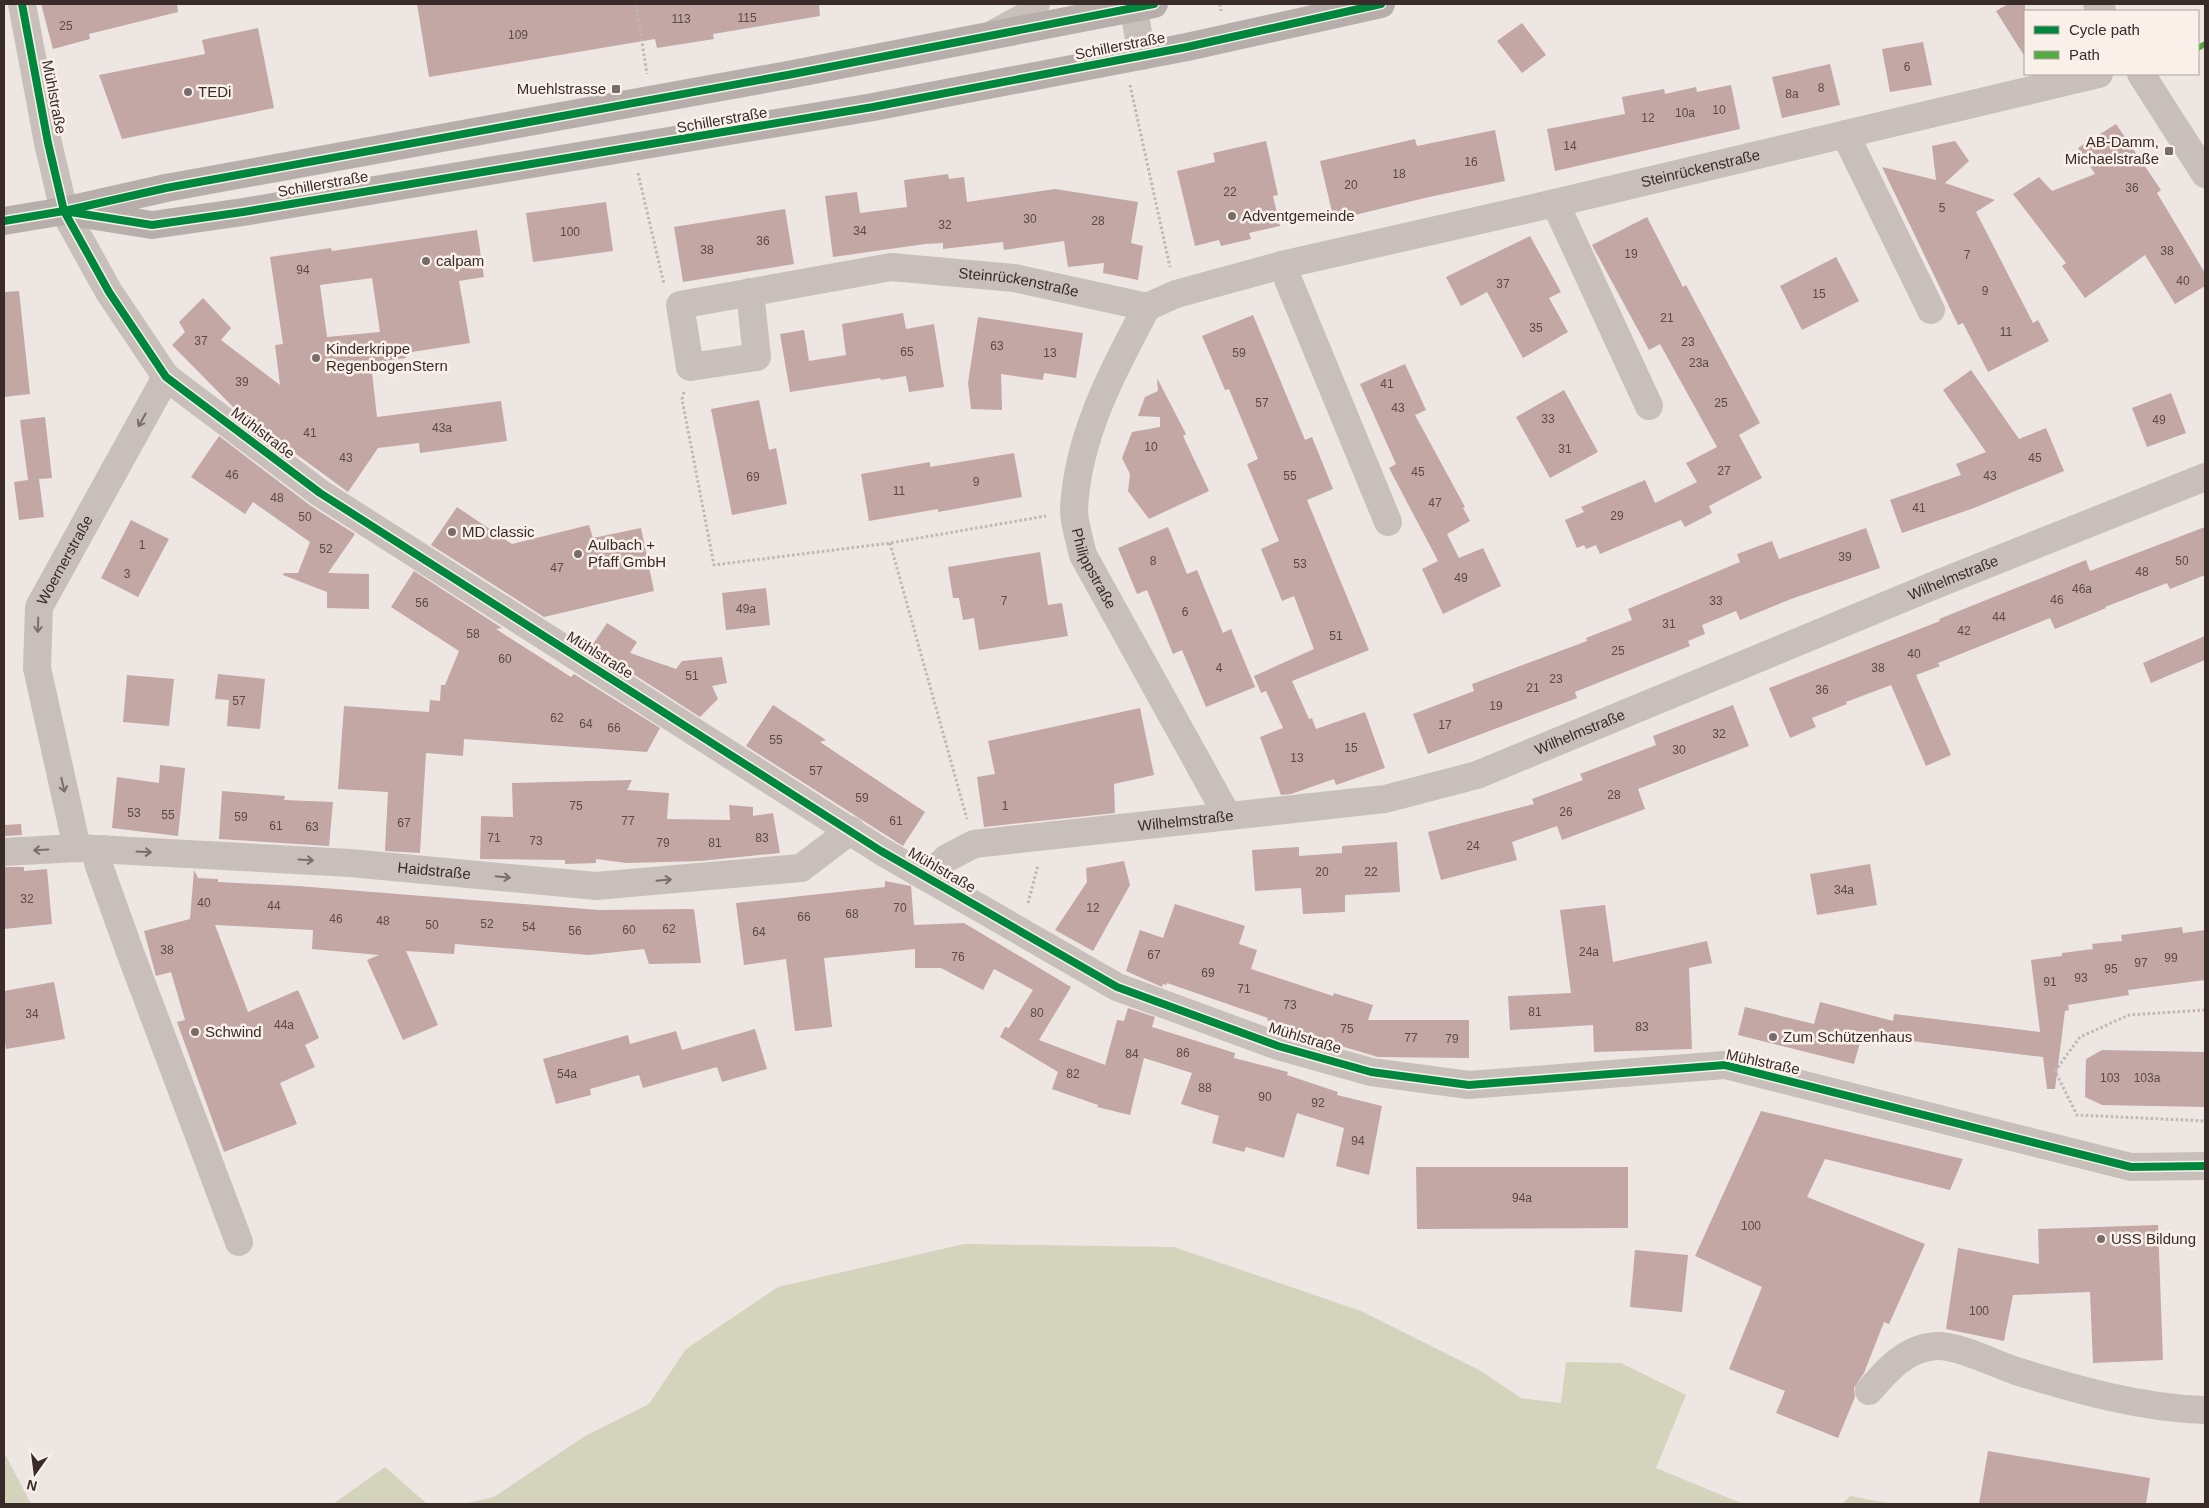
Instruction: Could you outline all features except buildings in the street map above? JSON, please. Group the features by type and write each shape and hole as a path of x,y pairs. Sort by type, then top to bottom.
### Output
{"main road":[{"name":"Schillerstraße","path":"64,212 152,225 243,212 883,106 1142,56 1308,22 1381,4"},
{"name":"Schillerstraße","path":"4,221 64,212 166,188 989,37 1140,5"}],"street":[{"name":"Mühlstraße","path":"22,4 48,143 64,212 109,292 166,377 320,493 851,830 881,851 1117,987 1278,1046 1371,1072 1469,1085 1725,1065 2131,1167 2205,1166"},
{"path":"989,37 1026,16 1036,4"},
{"path":"1140,5 1142,56"},
{"name":"Steinrückenstraße","path":"680,306 891,267 1014,278 1147,307 1176,294 1282,265 1555,203 2095,75"},
{"path":"2142,75 2205,174"},
{"path":"1846,134 1930,310"},
{"path":"1555,203 1649,406"},
{"path":"1282,265 1388,522"},
{"path":"680,306 690,367 758,357 750,292"},
{"name":"Philippstraße","path":"1147,307 1110,376 1088,435 1082,452 1074,511 1083,555 1227,815"},
{"name":"Woernerstraße","path":"166,377 39,607 37,668 91,849 98,863 130,955 240,1242"},
{"name":"Wilhelmstraße","path":"928,877 946,858 974,844 1385,798 1477,775 1934,585 2205,477"},
{"name":"Haidstraße","path":"4,852 91,849 350,863 596,886 801,868 851,830"},
{"path":"1869,1391 1889,1367 1911,1352 1937,1346 1969,1353 2014,1370 2111,1398 2178,1409 2205,1410"}],"path":[{"path":"636,4 643,47"},
{"path":"1131,86 1176,294"},
{"path":"630,149 637,169 664,284 680,306"},
{"path":"690,367 682,399 714,564 890,543 1074,511"},
{"path":"890,543 974,844"},
{"path":"1029,900 1038,866 1036,837"},
{"path":"2205,1010 2129,1015 2080,1038 2055,1071 2077,1115 2205,1121"}],"green space":[{"path":"964,1244 1174,1247 1361,1311 1481,1371 1521,1398 1561,1403 1566,1362 1621,1363 1686,1395 1656,1468 1743,1504 463,1504 494,1497 585,1436 649,1404 686,1349 778,1287"},
{"path":"4,1452 31,1504 4,1504"},
{"path":"385,1467 427,1504 333,1504"},
{"path":"1850,1496 1893,1504 1842,1504"}],"marked path":[{"path":"2199,47 2205,44"}],"cycle path":[{"path":"22,4 48,143 64,211 109,292 166,377 320,493 881,851 1117,987 1278,1046 1371,1072 1469,1085 1725,1065 2131,1167 2205,1166"},
{"path":"4,221 64,211 166,188 793,74 1154,4"},
{"path":"64,211 152,225 243,212 873,107 1187,47 1381,4"}],"place":[{"name":"Muehlstrasse","path":"616,89"},
{"name":"TEDi","path":"188,92"},
{"name":"AB-Damm, Michaelstraße","path":"2169,151"},
{"name":"Adventgemeinde","path":"1232,216"},
{"name":"calpam","path":"426,261"},
{"name":"Kinderkrippe RegenbogenStern","path":"316,358"},
{"name":"MD classic","path":"452,532"},
{"name":"Aulbach + Pfaff GmbH","path":"578,554"},
{"name":"Schwind","path":"195,1032"},
{"name":"Zum Schützenhaus","path":"1773,1037"},
{"name":"USS Bildung","path":"2101,1239"}]}
